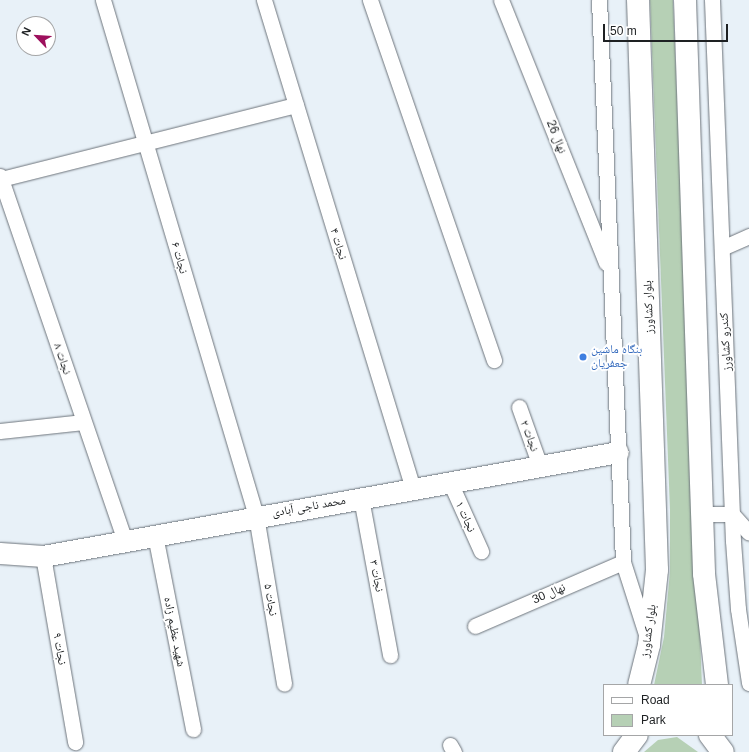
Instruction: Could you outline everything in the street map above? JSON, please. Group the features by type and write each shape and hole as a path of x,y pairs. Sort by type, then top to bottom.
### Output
{"main road":[{"name":"بلوار کشاورز","path":"638,0 657,570 649,644 639,684"},
{"path":"685,0 702,514 717,684"},
{"path":"623,752 627,736"},
{"path":"623,752 636,736"},
{"path":"711,736 723,752"},
{"path":"725,736 728,752"}],"street":[{"name":"نجات ۶","path":"103,0 256,516"},
{"name":"نجات ۴","path":"264,0 413,489"},
{"path":"370,0 494,360"},
{"name":"نهال 26","path":"501,0 611,274"},
{"path":"600,0 623,562 649,644"},
{"name":"کندرو کشاورز","path":"712,0 732,514 749,683"},
{"path":"0,178 296,105"},
{"name":"نجات ۸","path":"0,178 125,541"},
{"path":"722,248 749,236"},
{"name":"نجات ۲","path":"519,407 540,466"},
{"path":"0,431 84,422"},
{"name":"محمد ناجی آبادی","path":"0,553 43,556 256,516 618,452"},
{"name":"نجات ۱","path":"450,482 481,551"},
{"name":"نجات ۳","path":"361,498 390,655"},
{"path":"702,514 732,514 749,533"},
{"name":"نجات ۵","path":"256,516 284,684"},
{"name":"شهید عظیم زاده","path":"155,535 193,729"},
{"name":"نجات ۹","path":"43,556 75,742"},
{"name":"نهال 30","path":"475,626 623,562"}],"green space":[{"path":"650,0 673,0 702,684 654,684 664,637 670,571 670,510"},
{"path":"677,737 698,752 644,752 658,740"}],"place":[{"name":"بنگاه ماشین جعفریان","path":"583,357"}]}
